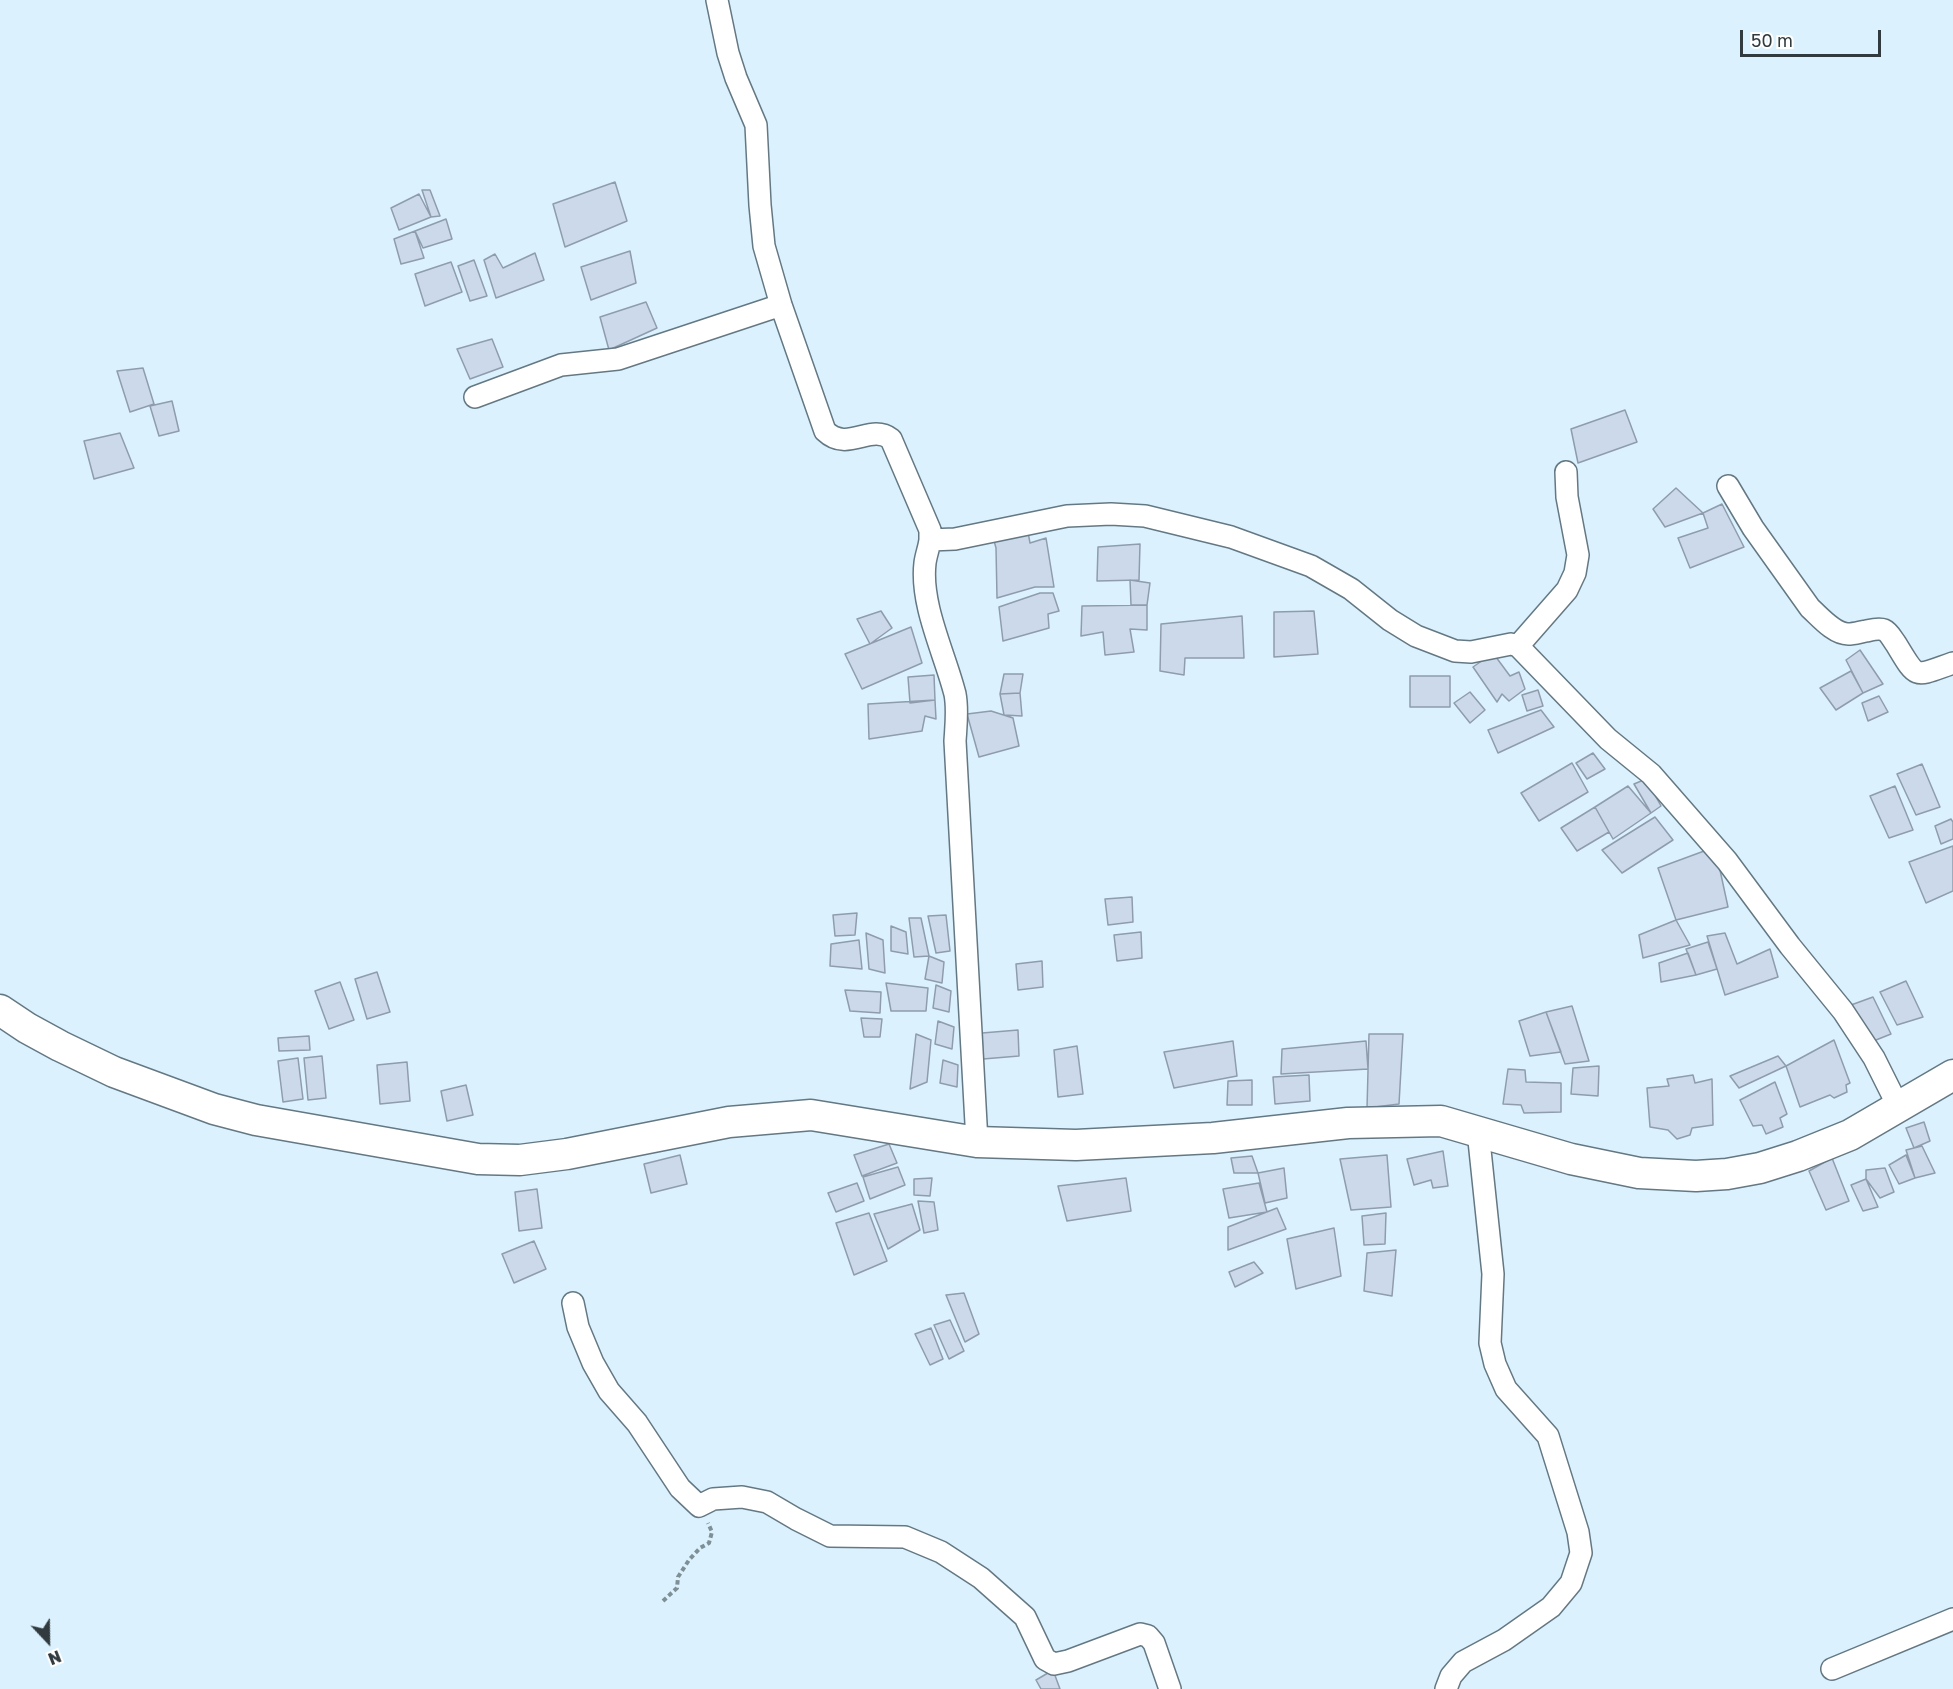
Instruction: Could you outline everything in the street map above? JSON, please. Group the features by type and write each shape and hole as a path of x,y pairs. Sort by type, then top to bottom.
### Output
{"main road":[{"path":"0,1010 27,1028 114,1072 214,1109 256,1120 478,1159 520,1160 567,1154 729,1122 811,1115 977,1142 1076,1145 1213,1138 1368,1122 1441,1121 1582,1161 1639,1173 1696,1176 1727,1174 1760,1168 1798,1156 1850,1135 1950,1080"}],"street":[{"path":"717,0 728,53 756,125 764,246 781,305 825,431 832,438 844,441 879,433 891,439 930,530 925,562 926,585 932,620 955,694 957,711 955,741 977,1142"},
{"path":"475,397 561,365 618,359 781,305"},
{"path":"1518,646 1567,590 1575,573 1578,555 1567,497 1566,472"},
{"path":"1728,486 1753,528 1810,608 1820,618 1836,630 1849,634 1885,630 1912,671 1921,674 1953,663"},
{"path":"930,540 955,539 1067,516 1111,514 1145,516 1231,537 1311,566 1351,589 1390,620 1416,636 1455,651 1471,652 1511,644 1518,646 1608,739 1651,774 1727,861 1790,946 1843,1011 1874,1058 1899,1108"},
{"path":"1446,1689 1451,1676 1463,1662 1504,1640 1551,1607 1571,1583 1581,1553 1578,1532 1548,1436 1506,1389 1495,1364 1490,1343 1493,1275 1478,1131"},
{"path":"573,1303 578,1327 593,1363 609,1391 637,1423 680,1488 699,1506 713,1499 742,1497 767,1502 830,1536 905,1537 941,1552 981,1578 1008,1601 1025,1617 1045,1659 1054,1664 1068,1661 1140,1634 1148,1635 1154,1643 1170,1689"},
{"path":"1832,1669 1953,1619"}],"path":[{"path":"663,1601 677,1588 678,1577 689,1560 700,1548 709,1543 712,1532 699,1506"}],"building":[{"path":"615,182 627,221 565,247 553,204"},
{"path":"422,190 430,190 440,216 431,217"},
{"path":"419,194 431,217 399,230 391,208"},
{"path":"446,219 452,239 423,248 415,231"},
{"path":"415,231 424,258 401,264 394,239"},
{"path":"630,251 636,283 591,300 581,267"},
{"path":"535,253 544,280 496,298 484,260 495,254 503,268"},
{"path":"474,260 487,296 470,301 458,266"},
{"path":"451,262 462,292 425,306 415,274"},
{"path":"646,302 657,328 609,350 600,317"},
{"path":"492,339 503,367 470,379 457,349"},
{"path":"143,368 154,404 130,412 117,371"},
{"path":"172,401 179,431 159,436 150,406"},
{"path":"1625,410 1637,442 1578,463 1571,429"},
{"path":"120,433 134,468 94,479 84,441"},
{"path":"1676,488 1703,513 1665,527 1653,509"},
{"path":"1722,504 1744,547 1690,568 1678,538 1708,528 1703,513"},
{"path":"1028,532 1030,543 1046,538 1054,587 1035,587 997,598 996,548 993,537"},
{"path":"1140,544 1139,580 1097,581 1098,547"},
{"path":"1130,580 1150,583 1147,605 1131,605"},
{"path":"1040,593 1053,593 1059,611 1048,614 1049,628 1003,641 999,607"},
{"path":"1147,605 1147,630 1130,629 1134,652 1105,655 1103,632 1081,636 1082,606"},
{"path":"881,611 892,628 870,644 857,619"},
{"path":"1314,611 1318,654 1274,657 1274,612"},
{"path":"1242,616 1244,658 1185,658 1184,675 1160,671 1161,624"},
{"path":"911,627 922,663 862,689 845,654"},
{"path":"1860,650 1883,684 1863,693 1846,660"},
{"path":"1493,653 1510,676 1519,672 1525,689 1509,701 1502,694 1497,702 1473,667"},
{"path":"1851,671 1863,693 1836,710 1820,688"},
{"path":"1004,674 1023,674 1020,693 1000,694"},
{"path":"934,675 935,700 910,703 908,677"},
{"path":"1410,676 1450,676 1450,707 1410,707"},
{"path":"1538,690 1543,706 1527,711 1522,695"},
{"path":"1470,692 1485,710 1470,723 1454,703"},
{"path":"1020,693 1022,716 1004,715 1000,694"},
{"path":"1879,696 1888,712 1868,721 1862,703"},
{"path":"935,700 936,719 925,716 922,731 869,739 868,704"},
{"path":"1541,710 1554,727 1498,753 1488,730"},
{"path":"991,711 1013,718 1019,746 979,757 967,714"},
{"path":"1593,753 1605,769 1587,779 1576,763"},
{"path":"1572,763 1588,792 1539,821 1521,793"},
{"path":"1922,764 1940,807 1916,815 1897,774"},
{"path":"1646,779 1661,806 1651,813 1634,784"},
{"path":"1628,786 1651,813 1613,839 1595,807"},
{"path":"1895,786 1913,830 1889,838 1870,796"},
{"path":"1595,807 1609,832 1577,851 1561,828"},
{"path":"1655,817 1673,840 1622,873 1602,850"},
{"path":"1951,819 1953,839 1941,844 1935,826"},
{"path":"1953,846 1953,891 1926,903 1909,862"},
{"path":"1715,847 1728,907 1676,920 1658,868"},
{"path":"1132,897 1133,922 1108,925 1105,899"},
{"path":"857,913 855,935 835,936 833,915"},
{"path":"946,915 950,951 936,953 928,916"},
{"path":"909,918 921,918 929,956 914,957"},
{"path":"1676,920 1690,945 1643,958 1639,935"},
{"path":"891,926 906,932 908,954 891,951"},
{"path":"1141,932 1142,958 1117,961 1114,935"},
{"path":"866,933 883,940 885,973 869,969"},
{"path":"1725,933 1737,964 1770,949 1778,977 1725,995 1707,936"},
{"path":"859,940 862,969 830,966 831,944"},
{"path":"1708,942 1717,969 1696,975 1686,949"},
{"path":"1688,953 1696,975 1661,982 1659,963"},
{"path":"929,956 944,962 942,983 925,979"},
{"path":"1042,961 1043,987 1018,990 1016,964"},
{"path":"377,972 390,1012 367,1019 355,979"},
{"path":"1906,981 1923,1017 1897,1025 1880,992"},
{"path":"340,982 354,1020 329,1029 315,991"},
{"path":"886,983 928,988 926,1011 891,1011"},
{"path":"936,985 951,991 949,1012 933,1008"},
{"path":"845,990 881,992 880,1013 850,1011"},
{"path":"1873,997 1891,1034 1871,1042 1851,1005"},
{"path":"1572,1006 1589,1061 1565,1064 1546,1012"},
{"path":"1546,1012 1561,1052 1530,1056 1519,1021"},
{"path":"861,1018 882,1019 880,1037 864,1037"},
{"path":"938,1021 954,1027 952,1049 935,1044"},
{"path":"1018,1030 1019,1056 983,1059 982,1033"},
{"path":"916,1034 931,1040 927,1082 910,1089"},
{"path":"1369,1034 1403,1034 1399,1104 1367,1108"},
{"path":"309,1036 310,1050 279,1051 278,1038"},
{"path":"1834,1040 1850,1083 1846,1085 1847,1092 1834,1098 1830,1095 1800,1107 1786,1066"},
{"path":"1233,1041 1237,1076 1174,1088 1164,1052"},
{"path":"1366,1041 1368,1069 1281,1074 1282,1049"},
{"path":"1077,1046 1083,1094 1058,1097 1054,1050"},
{"path":"322,1056 326,1098 308,1100 304,1058"},
{"path":"1778,1056 1786,1066 1739,1088 1730,1076"},
{"path":"298,1058 303,1099 283,1102 278,1061"},
{"path":"943,1060 958,1065 957,1087 940,1083"},
{"path":"407,1062 410,1101 380,1104 377,1065"},
{"path":"1599,1066 1598,1096 1571,1094 1573,1068"},
{"path":"1508,1069 1525,1070 1526,1082 1561,1083 1561,1112 1524,1113 1521,1105 1503,1104"},
{"path":"1309,1075 1310,1101 1275,1104 1273,1077"},
{"path":"1693,1075 1695,1083 1712,1079 1713,1125 1692,1128 1690,1135 1677,1139 1668,1130 1650,1127 1647,1088 1669,1086 1667,1079"},
{"path":"1252,1080 1252,1105 1227,1105 1228,1081"},
{"path":"1775,1082 1787,1114 1780,1118 1783,1127 1766,1134 1762,1125 1753,1126 1740,1100"},
{"path":"466,1085 473,1115 447,1121 441,1091"},
{"path":"1924,1122 1930,1141 1914,1148 1906,1128"},
{"path":"889,1144 897,1163 862,1176 854,1155"},
{"path":"1922,1146 1935,1173 1915,1178 1906,1150"},
{"path":"1443,1151 1448,1186 1433,1188 1431,1180 1414,1185 1407,1159"},
{"path":"680,1155 687,1184 651,1193 644,1164"},
{"path":"1387,1155 1391,1207 1351,1210 1340,1159"},
{"path":"1906,1155 1915,1178 1899,1184 1889,1165"},
{"path":"1252,1156 1258,1173 1234,1173 1231,1158"},
{"path":"1832,1158 1849,1201 1826,1210 1809,1171"},
{"path":"898,1167 905,1185 870,1199 863,1177"},
{"path":"1284,1168 1287,1198 1265,1203 1258,1173"},
{"path":"1885,1168 1894,1192 1880,1198 1866,1179 1866,1170"},
{"path":"932,1178 930,1196 914,1195 914,1179"},
{"path":"1126,1178 1131,1211 1067,1221 1058,1186"},
{"path":"1866,1179 1878,1207 1863,1211 1851,1185"},
{"path":"857,1183 864,1201 836,1212 828,1193"},
{"path":"1259,1183 1267,1212 1229,1218 1223,1189"},
{"path":"537,1189 542,1228 519,1231 515,1192"},
{"path":"918,1201 934,1202 938,1230 924,1233"},
{"path":"912,1204 920,1230 888,1249 874,1214"},
{"path":"1277,1208 1286,1229 1228,1250 1228,1227"},
{"path":"869,1213 887,1261 854,1275 836,1223"},
{"path":"1386,1213 1385,1244 1364,1245 1362,1216"},
{"path":"1334,1228 1341,1276 1296,1289 1287,1239"},
{"path":"534,1241 546,1269 514,1283 502,1254"},
{"path":"1396,1250 1392,1296 1364,1291 1367,1253"},
{"path":"1254,1262 1263,1273 1235,1287 1229,1272"},
{"path":"964,1293 979,1334 965,1342 946,1295"},
{"path":"950,1320 964,1351 949,1359 934,1325"},
{"path":"931,1328 943,1359 930,1365 915,1334"},
{"path":"1053,1670 1060,1689 1041,1689 1036,1680"}]}
